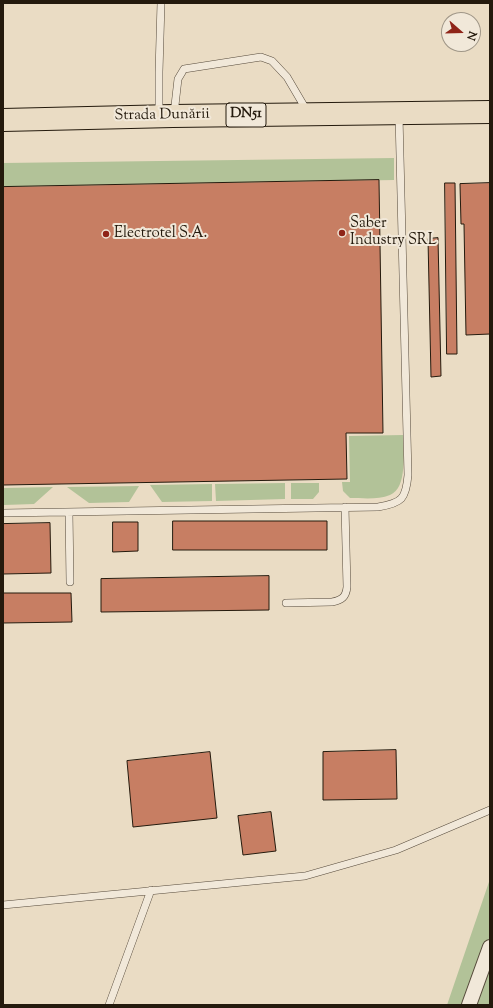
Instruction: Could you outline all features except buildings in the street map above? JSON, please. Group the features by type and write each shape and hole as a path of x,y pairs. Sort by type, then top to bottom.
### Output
{"main road":[{"name":"Strada Dunării","path":"3,120 166,116 490,112"}],"street":[{"path":"469,1005 490,947"}],"lane":[{"path":"161,3 159,72 166,116"},
{"path":"166,116 178,79 184,69 261,57 272,60 287,77 309,115"},
{"path":"3,513 378,507 393,505 402,498 407,487 408,475 399,114"},
{"path":"286,603 339,601 344,598 346,594 346,507"},
{"path":"69,512 70,582"},
{"path":"3,905 305,876 396,850 490,810"},
{"path":"109,1005 151,890"}],"green space":[{"path":"394,158 394,180 3,187 3,163"},
{"path":"403,435 404,459 402,477 400,485 396,491 390,495 380,498 350,498 343,491 342,482 350,482 349,436"},
{"path":"285,483 285,499 216,501 215,484"},
{"path":"291,483 319,483 319,492 313,499 291,499"},
{"path":"212,484 212,501 162,502 150,485"},
{"path":"139,486 129,502 89,503 67,487"},
{"path":"53,487 34,504 4,505 4,488"},
{"path":"490,879 490,1005 447,1005"}],"place":[{"name":"Saber Industry SRL","path":"342,233"},
{"name":"Electrotel S.A.","path":"106,234"}]}
